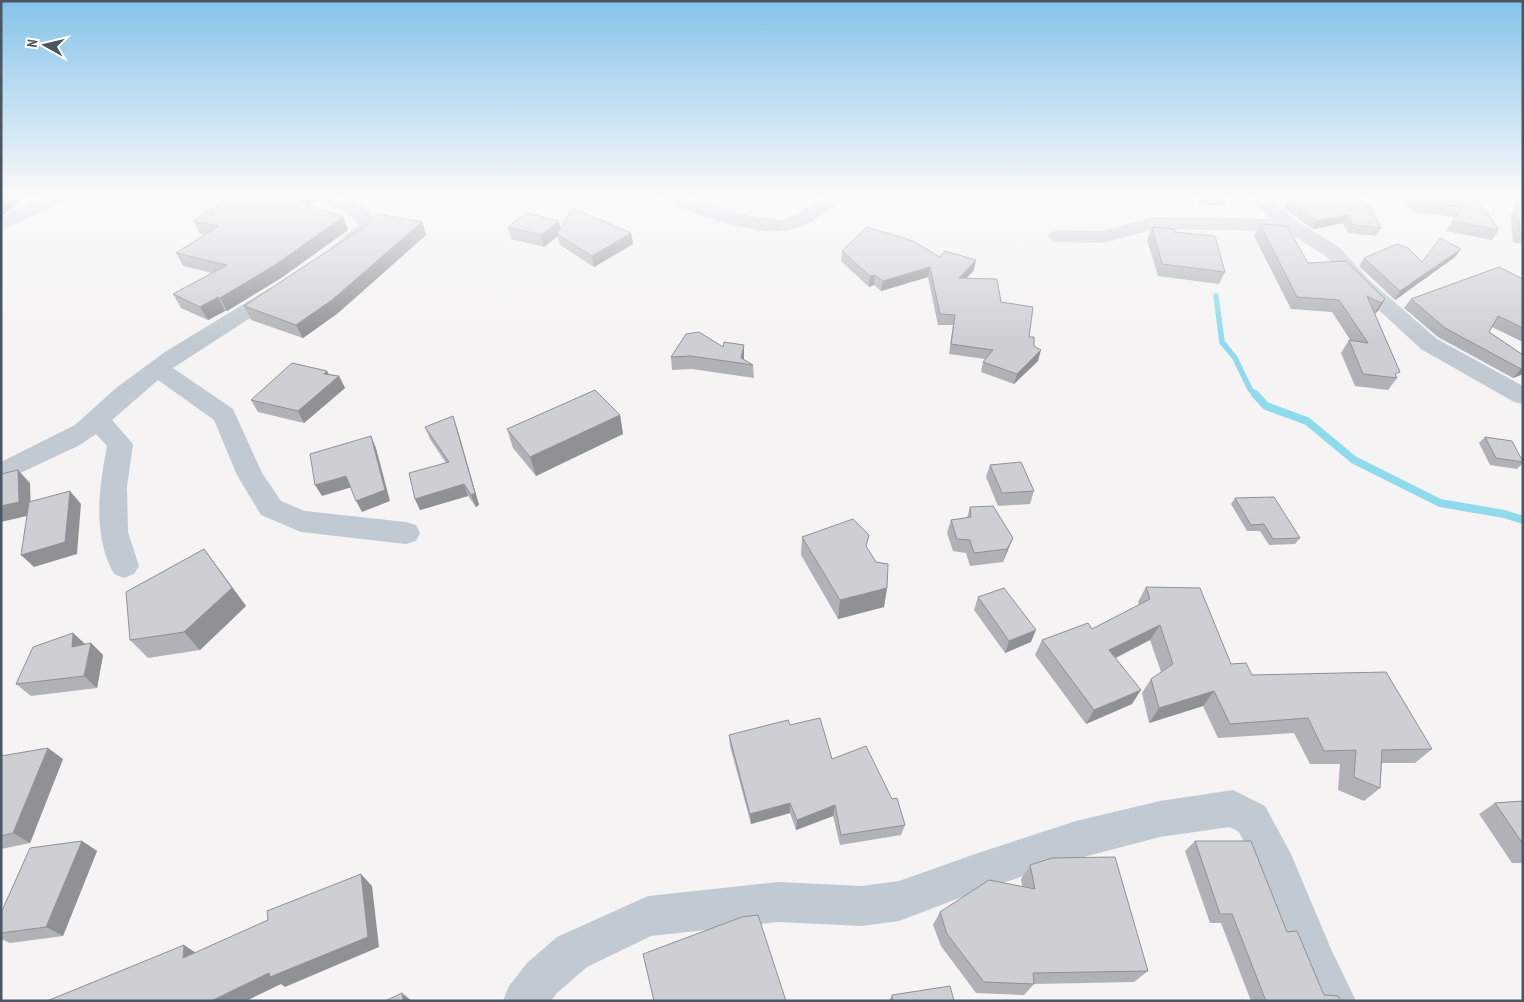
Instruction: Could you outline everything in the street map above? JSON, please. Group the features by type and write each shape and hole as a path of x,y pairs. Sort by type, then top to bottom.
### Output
{"street":[{"path":"328,258 346,245"},
{"path":"1322,245 1334,252 1362,284 1429,344 1523,396"},
{"path":"1,473 71,440 98,420 125,394 158,368 297,279"},
{"path":"158,368 224,415 250,475 271,508 301,521 406,532"},
{"path":"98,420 120,444 113,488 114,532 124,566"},
{"path":"524,1001 542,978 572,952 648,916 779,902 862,906 899,901 978,872 1076,840 1160,819 1233,808 1252,819 1277,868 1316,964 1334,1001"}],"building":[{"path":"189,245 304,245 275,265 220,298 218,297 200,307 173,294 227,265 176,253"},
{"path":"337,245 396,245 332,300 296,325 244,306"},
{"path":"574,245 611,245 592,256"},
{"path":"848,245 919,245 940,257 945,251 976,260 959,278 997,279 1001,302 1033,307 1029,337 1034,337 1034,346 1041,350 1017,374 983,362 993,350 951,344 955,315 940,314 930,267 883,281 875,275 870,276 842,251"},
{"path":"1157,245 1217,245 1225,272 1162,264"},
{"path":"1271,245 1298,245 1308,263 1346,261 1385,299 1381,303 1367,296 1400,372 1395,374 1397,378 1363,374 1349,340 1368,343 1339,300 1297,297"},
{"path":"1399,245 1408,248 1422,262 1435,245 1453,245 1461,249 1400,291 1364,258"},
{"path":"1499,267 1523,279 1523,328 1498,316 1489,332 1523,355 1523,368 1521,369 1445,328 1411,299"},
{"path":"699,332 723,347 724,342 744,345 741,358 753,365 691,356 671,357 686,334"},
{"path":"292,363 327,371 324,374 339,376 298,411 251,400"},
{"path":"595,390 620,415 530,457 507,429"},
{"path":"453,416 475,493 471,495 464,484 415,499 409,473 449,462 425,427"},
{"path":"371,436 385,490 356,501 346,476 315,485 310,454"},
{"path":"1485,437 1512,441 1523,462 1496,458"},
{"path":"1021,462 1034,491 1002,493 990,465"},
{"path":"18,470 19,502 1,506 1,474"},
{"path":"70,491 65,542 21,555 29,502"},
{"path":"1274,497 1300,538 1273,539 1264,524 1251,525 1235,498"},
{"path":"993,506 1013,538 1007,549 974,553 970,540 957,539 951,520 971,517 970,507"},
{"path":"853,519 869,535 866,546 876,562 888,564 887,588 840,600 802,537"},
{"path":"204,549 232,588 184,632 130,640 126,592"},
{"path":"1146,587 1200,588 1231,664 1246,663 1252,675 1386,672 1432,749 1382,750 1380,788 1354,777 1356,750 1324,751 1308,718 1230,724 1214,691 1159,708 1151,679 1173,664 1160,625 1109,650 1141,690 1094,710 1042,640 1088,623 1092,629 1150,599"},
{"path":"1004,588 1036,630 1009,641 978,597"},
{"path":"73,633 72,647 91,643 84,676 16,684 33,647"},
{"path":"820,718 832,759 866,746 892,799 897,798 905,825 841,835 835,805 797,820 790,803 750,814 729,735 788,720 790,725"},
{"path":"48,748 13,833 1,836 1,756"},
{"path":"1523,801 1523,844 1495,803"},
{"path":"82,841 46,927 1,933 1,913 30,848"},
{"path":"1195,841 1251,841 1287,932 1297,931 1324,995 1338,996 1341,1001 1266,1001 1232,914 1220,914"},
{"path":"1115,857 1148,971 1033,973 1034,984 984,982 947,934 940,912 989,880 1035,889 1030,865 1052,858"},
{"path":"361,874 368,937 270,977 269,973 211,1001 47,1001 184,945 183,958 268,920 267,911"},
{"path":"758,915 786,1001 654,1001 643,954 742,917"},
{"path":"950,986 954,1001 893,1001 892,995"},
{"path":"402,993 403,1001 385,1001"}],"waterway":[{"path":"1216,296 1222,342 1235,358 1250,389 1255,394"},
{"path":"1255,394 1266,406 1307,421 1354,460 1440,503 1504,514 1523,520"}]}
